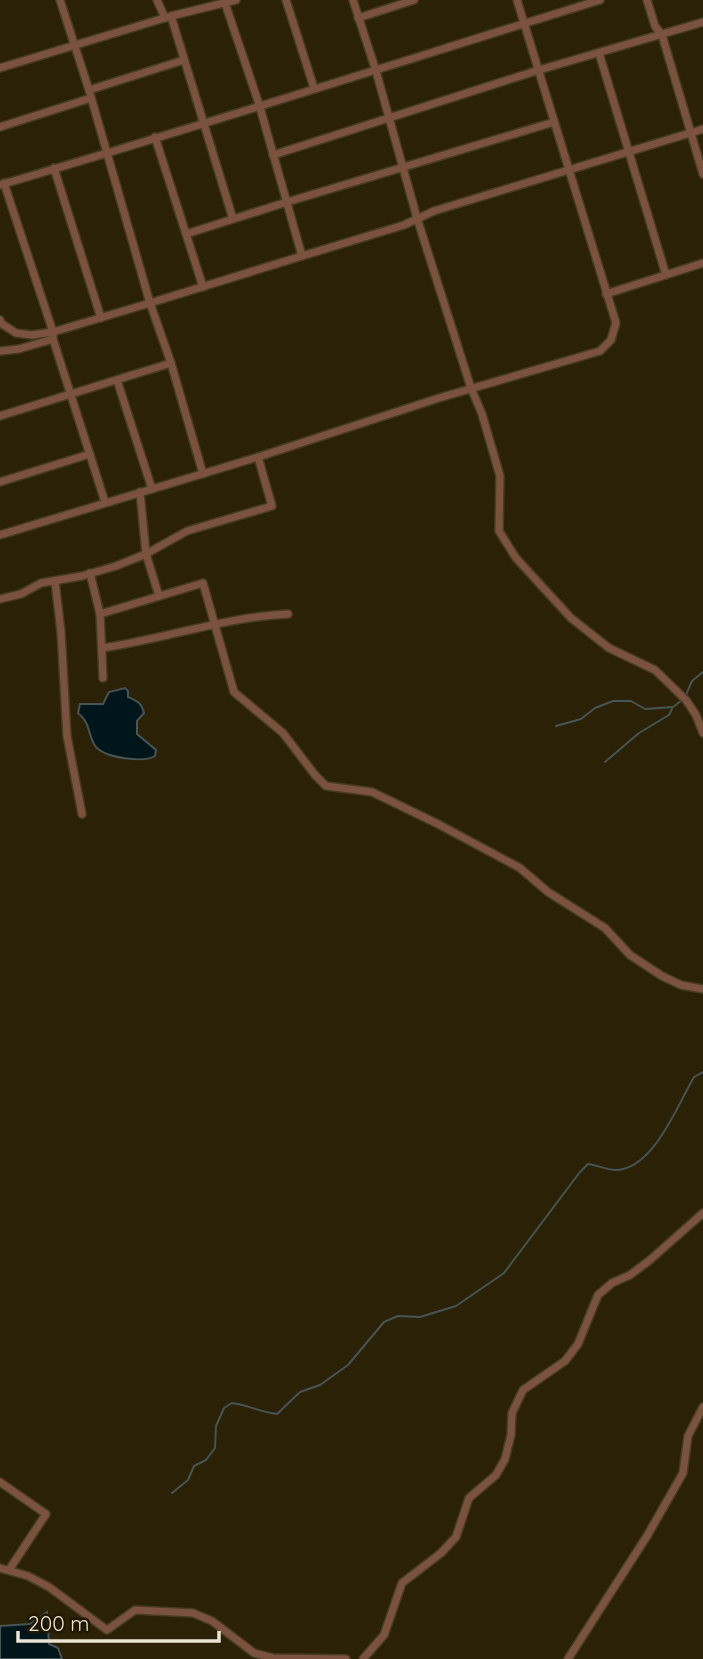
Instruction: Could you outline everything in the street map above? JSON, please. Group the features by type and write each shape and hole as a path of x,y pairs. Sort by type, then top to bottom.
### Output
{"street":[{"path":"60,0 204,474"},
{"path":"156,0 168,17 184,60 233,219"},
{"path":"0,68 168,17 236,0"},
{"path":"286,0 314,88"},
{"path":"353,0 417,218 500,476 497,517 499,531 516,558 571,618 609,649 655,670 686,700 703,733"},
{"path":"358,18 414,0"},
{"path":"0,536 471,388 600,351 611,340 616,323 517,0"},
{"path":"105,502 2,184 600,0"},
{"path":"647,0 655,26 662,34 703,174"},
{"path":"225,1 259,104 302,256"},
{"path":"273,155 539,70 703,22"},
{"path":"599,53 666,275"},
{"path":"0,127 184,60"},
{"path":"186,234 554,122"},
{"path":"0,351 19,349 101,318 703,129"},
{"path":"155,137 203,287"},
{"path":"54,168 101,318"},
{"path":"606,293 703,263"},
{"path":"0,320 16,333 53,335"},
{"path":"0,416 171,363"},
{"path":"117,380 152,489"},
{"path":"0,482 90,454"},
{"path":"0,599 20,594 41,583 90,573 146,554 187,531 272,506 258,457"},
{"path":"140,492 146,554 159,596"},
{"path":"90,573 100,614 103,678"},
{"path":"55,581 67,736 82,814"},
{"path":"100,614 203,583 234,692 284,733 326,786 372,792 450,830 520,868 548,892 605,928 630,954 662,976 681,985 703,989"},
{"path":"102,648 139,642 215,623 261,615 288,614"},
{"path":"363,1659 384,1635 402,1583 441,1553 456,1537 469,1498 496,1475 505,1459 511,1435 512,1413 523,1390 565,1361 578,1344 598,1295 612,1283 630,1275 650,1260 703,1213"},
{"path":"568,1659 648,1536 684,1473 688,1436 703,1408"},
{"path":"0,1482 46,1514 9,1570"},
{"path":"0,1568 28,1576 49,1587 107,1630 135,1610 193,1613 212,1620 254,1653 273,1658 346,1659"}],"shaded area":[{"path":"125,688 128,697 138,702 143,709 144,713 137,721 137,734 156,750 155,756 134,759 116,757 101,751 93,743 85,721 78,713 80,704 103,704 109,692"},
{"path":"47,1612 49,1644 58,1648 62,1659 0,1659 0,1626 30,1624"}],"waterway":[{"path":"685,697 692,681 703,672"},
{"path":"556,726 581,719 595,708 613,701 631,701 645,709 673,707 681,701"},
{"path":"605,762 639,733 669,715 672,709"},
{"path":"172,1493 188,1480 194,1466 206,1460 215,1448 216,1426 224,1408 232,1403 277,1414 300,1392 320,1385 348,1365 384,1322 398,1316 420,1317 456,1306 504,1273 588,1164 615,1170 629,1167 641,1160 672,1119 694,1077 703,1072"}]}
